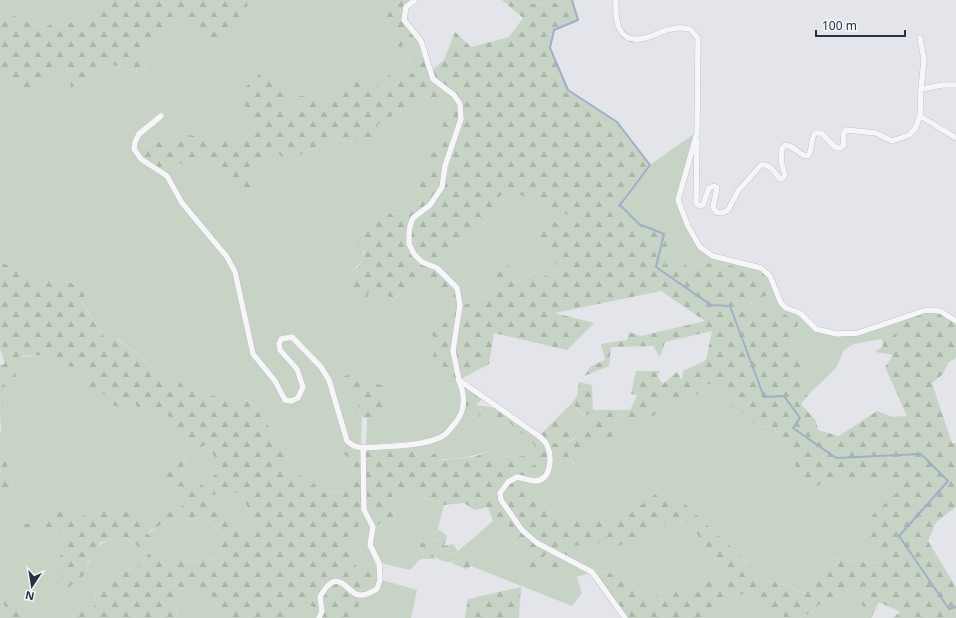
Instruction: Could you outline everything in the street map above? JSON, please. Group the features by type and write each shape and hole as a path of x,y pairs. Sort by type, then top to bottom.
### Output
{"street":[{"path":"161,116 139,134 135,142 134,150 141,159 167,176 182,203 227,257 235,272 253,354 275,381 285,400 291,402 298,398 303,387 297,369 280,350 279,344 281,339 292,337 321,366 329,380 347,442 354,446 363,448 427,442 444,435 458,418 464,404 464,392 459,380 453,351 460,305 457,288 437,268 422,262 414,254 409,244 410,226 413,218 430,206 442,187 445,166 462,119 460,104 454,95 434,79 421,40 404,20 406,7 415,0"},
{"path":"616,0 615,20 618,29 628,37 645,39 658,32 678,28 690,29 695,33 699,42 696,73 696,203 700,206 703,205 710,188 714,186 718,188 713,207 716,212 722,213 728,210 738,191 761,165 766,164 770,166 780,179 783,178 785,175 781,161 782,148 786,145 792,146 803,156 808,156 812,151 812,137 815,133 821,133 831,145 840,148 844,145 843,134 846,130 861,133 876,133 892,141 909,135 915,128 920,116 924,59 920,38"},
{"path":"921,89 943,85 956,85"},
{"path":"920,116 956,138"},
{"path":"697,133 678,200 688,226 700,247 714,256 761,268 770,276 780,303 786,308 800,313 816,329 837,334 858,333 926,310 940,310 956,321"},
{"path":"459,380 539,436 546,443 550,459 548,472 543,478 537,481 517,477 508,482 500,493 501,500 522,530 537,543 592,572 625,618"},
{"path":"320,618 322,611 320,597 330,585 335,582 340,582 357,595 365,596 377,589 380,580 379,563 370,545 373,527 364,510 363,448"}],"green space":[{"path":"0,0 105,0 90,14 78,20 59,27 54,23 43,28 0,10"},
{"path":"105,0 247,0 248,12 215,41 189,29 179,13 141,47 146,74 99,61 89,80 70,89 73,72 55,71 52,79 19,91 13,80 0,83 0,10 43,28 54,23 59,27 90,14"},
{"path":"247,0 379,0 400,50 403,41 415,37 423,52 409,59 415,71 400,81 384,88 331,102 298,95 300,106 259,123 240,144 228,138 205,140 185,133 136,149 140,135 165,115 162,112 137,132 132,142 139,161 165,178 225,258 233,272 251,355 273,382 283,401 291,404 300,399 305,387 299,368 282,349 281,345 283,341 291,339 319,368 327,381 343,437 340,457 346,455 352,461 355,482 348,492 318,493 305,491 283,468 289,454 250,401 214,396 198,388 184,388 178,380 165,377 117,338 108,343 81,300 88,292 69,282 27,278 22,271 0,262 0,83 55,70 73,72 71,88 89,80 99,61 146,74 141,47 179,12 248,12"},
{"path":"379,0 411,0 404,5 402,21 415,37 404,41 400,51"},
{"path":"502,0 522,0 529,4 557,3 555,0 572,0 578,20 555,30 550,48 568,90 617,122 650,165 620,205 639,224 664,234 669,253 664,265 684,258 688,271 710,263 760,269 768,277 759,274 761,278 757,279 767,286 768,294 751,303 749,313 782,313 798,322 793,353 805,356 803,390 795,395 808,395 801,404 816,421 818,430 839,436 877,411 893,417 907,416 885,367 893,355 875,352 883,346 882,339 897,333 895,349 913,335 896,323 927,312 940,313 956,324 956,358 949,362 943,374 932,383 952,443 956,443 956,507 936,522 928,541 956,587 956,618 893,618 900,612 879,602 871,618 860,601 870,596 864,586 826,599 808,614 799,618 786,618 745,593 712,606 703,618 627,618 593,570 619,575 650,600 662,592 673,596 679,587 692,590 693,583 704,579 721,586 736,577 713,556 689,523 670,519 656,529 612,549 606,542 564,547 568,557 538,541 524,528 503,499 503,493 510,484 517,479 560,519 623,519 658,492 684,503 757,572 756,583 774,581 806,594 799,578 817,576 832,559 880,563 865,522 904,486 891,487 884,480 879,491 871,479 851,487 836,475 817,486 799,472 774,427 757,426 741,412 726,411 741,400 717,384 700,385 698,395 676,384 681,395 678,402 655,398 662,412 624,427 627,414 616,415 620,420 614,435 602,442 590,443 582,450 577,448 570,454 573,465 550,459 549,452 539,436 562,413 563,429 553,433 555,444 562,440 562,433 571,426 569,442 592,429 590,413 585,416 572,403 577,396 579,382 592,385 593,410 630,410 637,395 631,394 636,371 660,371 657,376 663,384 677,372 682,380 683,371 706,360 712,331 665,342 660,357 653,346 611,347 609,366 584,376 591,366 605,360 601,344 627,340 629,332 641,336 705,321 661,291 555,313 594,323 567,350 494,333 489,364 461,379 455,351 463,305 502,291 485,272 510,265 505,277 517,282 537,271 540,278 560,269 537,240 536,223 548,218 570,231 579,220 505,188 485,223 466,234 438,266 423,260 415,253 411,243 412,226 415,220 432,207 444,188 462,103 435,77 432,70 444,60 455,32 471,47 509,37 523,18"},
{"path":"522,0 555,0 557,3 529,4"},
{"path":"423,52 427,71 432,80 452,96 458,105 459,118 440,186 429,204 407,226 412,255 436,270 455,289 458,305 450,351 460,389 448,383 448,370 432,360 437,343 432,334 441,323 455,322 451,294 425,285 424,277 404,289 392,301 386,292 380,296 375,283 365,300 351,288 348,274 359,266 365,252 358,244 361,237 372,227 375,213 401,214 422,201 416,175 427,170 430,155 443,145 446,129 433,118 452,117 449,103 427,97 379,123 372,137 353,144 341,139 304,152 296,159 282,158 273,144 249,170 252,192 227,182 224,173 211,171 208,154 191,165 171,162 163,172 143,158 136,149 185,133 205,140 228,138 240,144 259,123 246,112 241,91 260,74 284,88 287,110 300,106 298,95 331,102 341,99 348,80 384,88 388,75 400,81 415,71 409,59"},
{"path":"427,97 449,103 452,117 434,118 446,128 443,145 430,155 428,170 416,175 422,201 401,214 375,213 372,227 361,237 363,249 362,258 357,266 348,274 365,300 375,282 380,295 386,292 392,301 404,289 424,277 425,285 451,294 455,322 437,343 432,360 448,370 448,383 460,389 462,404 457,417 443,434 427,440 366,445 367,419 374,420 362,371 357,393 360,416 362,417 361,445 354,444 349,440 323,365 292,334 280,338 276,344 291,364 299,380 300,387 297,394 291,399 286,398 255,353 237,271 184,202 168,175 163,172 171,161 191,165 208,154 224,173 252,192 249,170 273,143 296,159 304,152 341,139 353,144 379,123"},
{"path":"695,133 676,199 698,248 760,269 710,263 688,271 663,265 664,234 639,224 620,205 650,165"},
{"path":"505,187 579,220 570,231 548,218 537,240 560,269 540,278 536,271 517,282 504,277 510,266 485,272 502,291 463,305 438,266 466,234 485,223"},
{"path":"0,262 22,271 28,278 69,282 88,292 81,301 108,343 116,338 165,377 178,379 184,388 198,388 214,396 250,401 289,454 283,468 301,476 305,491 315,482 318,493 348,492 346,488 355,482 352,461 346,455 340,457 337,439 343,437 346,443 350,446 361,450 361,510 358,528 346,539 357,568 377,568 378,579 375,588 360,592 356,591 341,580 321,590 320,610 309,605 283,614 283,618 227,618 212,596 168,584 177,604 177,613 175,618 66,618 67,616 95,606 96,590 110,577 139,566 150,552 184,561 219,559 214,546 224,536 204,516 173,524 172,519 156,528 157,511 168,513 189,503 182,486 163,493 159,491 166,484 157,476 175,469 175,462 188,455 180,475 200,482 226,516 237,519 236,530 246,533 254,521 241,493 213,495 209,489 224,481 211,478 223,468 206,445 191,451 168,415 139,410 132,398 123,409 113,405 109,392 99,395 88,386 87,378 93,369 86,363 72,367 48,359 42,355 23,356 19,360 14,358 16,378 4,379 6,397 0,415 0,365 5,364 0,349"},
{"path":"759,274 768,277 779,304 798,315 815,331 858,335 896,323 914,335 895,349 897,333 882,339 854,344 844,350 836,368 808,395 795,395 805,356 793,353 749,313"},
{"path":"42,355 48,359 72,367 85,363 94,369 109,392 132,398 139,410 168,414 191,451 206,445 224,468 211,478 225,481 209,489 213,495 241,493 254,521 246,533 236,530 200,483 180,475 188,456 175,469 166,484 159,490 163,493 182,486 189,503 168,513 156,528 172,519 173,524 204,516 224,536 219,559 184,561 150,552 139,566 110,577 96,590 95,606 67,616 66,618 24,618 9,594 1,599 12,618 0,618 0,500 14,492 3,451 0,473 0,451 3,450 0,415 6,397 4,379 14,358","holes":["79,520 155,529 146,534 142,549 120,535 101,544 90,558 86,573 66,537 53,527 35,533 18,525 49,521"]},
{"path":"362,370 364,379 386,387 384,413 374,421 360,416 357,393 351,392 342,377"},
{"path":"676,383 698,394 700,385 717,384 741,400 727,411 741,412 757,426 774,427 799,472 872,478 879,491 884,480 905,486 881,563 832,559 817,576 807,594 774,581 756,583 757,572 684,503 658,492 623,520 560,519 517,479 537,481 550,459 573,464 570,454 577,448 597,441 615,415 628,414 625,426 662,412 655,398"},
{"path":"463,386 482,399 476,405 496,408 544,444 548,459 546,471 541,476 536,478 517,475 498,492 520,531 549,551 539,562 569,562 552,571 531,571 524,554 510,535 507,517 500,524 493,521 488,507 475,510 464,503 444,505 425,498 409,486 394,495 390,501 395,517 375,526 366,509 366,450 416,445 411,450 417,457 439,453 441,460 474,457 492,450 498,457 526,456 530,467 539,462 534,456 536,449 527,432 521,434 510,423 499,424 485,414 478,418 481,410 468,405 466,412 462,414 466,404"},
{"path":"572,403 584,416 590,412 592,429 568,442 571,427 562,440 555,444 553,433 563,429 562,413"},
{"path":"468,405 481,410 479,418 485,414 499,424 510,423 521,433 527,431 536,449 539,462 530,467 526,456 498,457 492,450 464,457 437,459 418,457 411,450 416,445 446,437"},
{"path":"0,431 2,433 3,450 14,492 0,500 0,473 3,451 0,451"},
{"path":"409,486 425,498 444,505 435,540 424,544 418,549 424,553 422,559 419,560 410,570 381,563 373,545 375,526 395,517 390,501 394,495"},
{"path":"64,505 79,520 94,507 133,511 156,528 146,533 155,540 142,549 120,535 100,543 88,562 86,573 68,588 63,582 59,557 65,553 62,543 66,537 53,527 35,533 17,525 48,521"},
{"path":"361,510 371,527 368,545 377,568 357,568 346,539 358,528"},
{"path":"507,517 510,535 524,554 531,571 568,562 538,563 549,551 590,573 577,577 582,593 572,606 471,566 469,558 455,562 439,559 424,545 435,545 442,554 447,549 451,554 458,551 493,521 500,524"},
{"path":"670,519 689,523 713,556 737,578 721,586 692,590 673,596 662,592 650,600 619,575 593,570 568,557 564,547 633,536 646,532"},
{"path":"438,529 447,536 444,546 453,544 458,551 450,554 447,549 442,554 435,545 425,545 436,559 422,559 424,553 418,549 415,543 420,539 424,544 435,540"},
{"path":"469,558 471,566 466,569 451,563"},
{"path":"382,580 417,590 411,618 355,618 352,614 365,598 378,590"},
{"path":"167,584 212,596 227,618 175,618 178,611"},
{"path":"336,584 343,586 360,597 365,598 352,614 355,618 322,618 323,598 327,591"},
{"path":"864,586 870,596 861,601 871,618 799,618 808,614 826,599"},
{"path":"521,587 519,618 465,618 468,599"},
{"path":"745,593 786,618 703,618 712,606"},
{"path":"9,594 24,618 12,618 1,599"},
{"path":"309,605 320,610 317,618 283,618 283,614"}],"waterway":[{"path":"572,0 578,20 554,30 550,48 568,90 617,122 650,165 620,205 639,224 664,234 656,267 711,305 730,306 764,397 784,396 800,418 793,428 836,458 921,454 948,481 899,536 949,609 956,607"}]}
